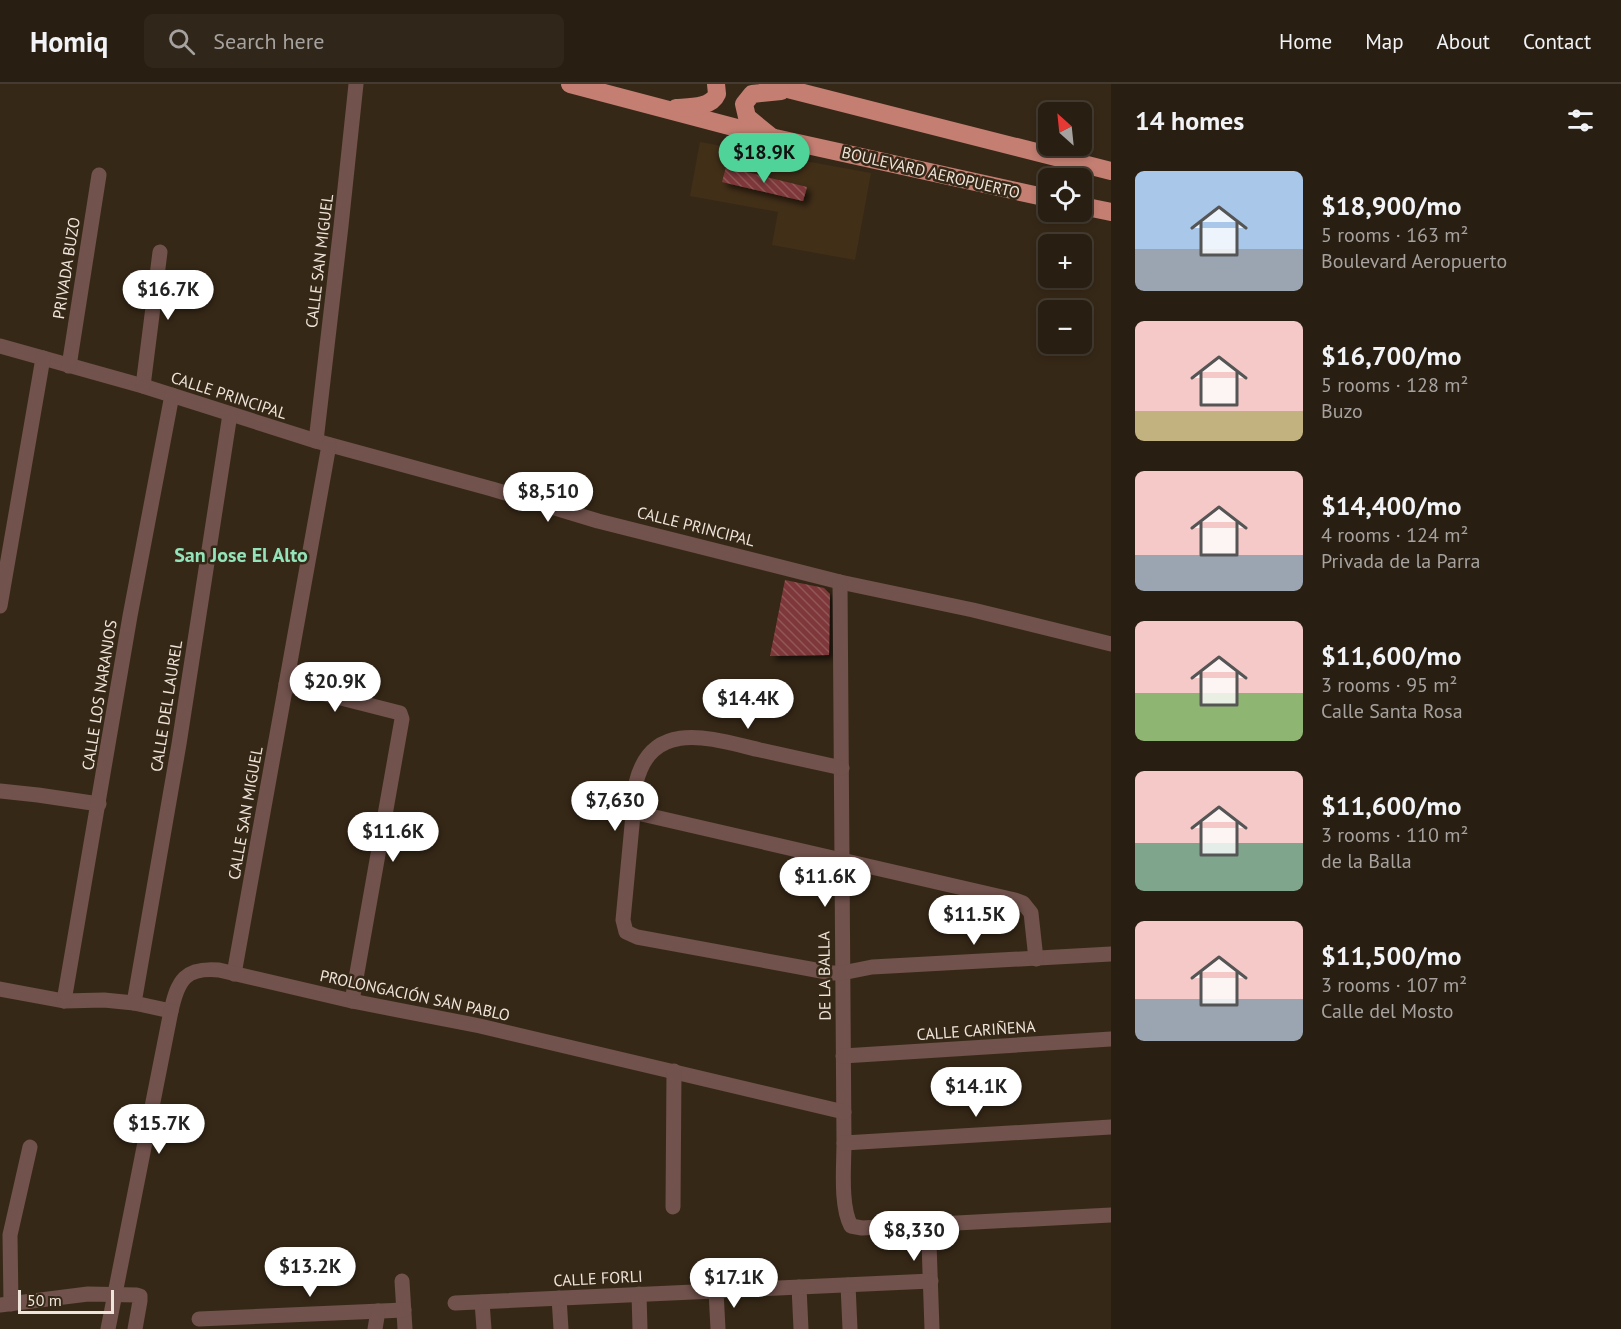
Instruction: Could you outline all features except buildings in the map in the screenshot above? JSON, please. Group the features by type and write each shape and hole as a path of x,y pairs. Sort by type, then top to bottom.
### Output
{"highway":[{"name":"BOULEVARD AEROPUERTO","path":"570,84 775,138 1038,196"},
{"path":"662,110 711,102 717,94 716,84"},
{"path":"768,84 1111,171"},
{"path":"775,138 761,130 747,117 744,104 747,99 752,94 760,92 804,93"},
{"path":"1092,208 1111,212"}],"street":[{"name":"CALLE SAN MIGUEL","path":"234,974 286,684 322,443 356,84"},
{"name":"PRIVADA BUZO","path":"69,366 99,175"},
{"path":"143,386 160,252"},
{"name":"CALLE PRINCIPAL","path":"0,346 143,386 322,443 492,489 598,521 840,582 973,610 1111,644"},
{"path":"0,606 43,358"},
{"name":"CALLE LOS NARANJOS","path":"64,1001 130,616 172,395"},
{"name":"CALLE DEL LAUREL","path":"134,1003 174,775 230,414"},
{"name":"DE LA BALLA","path":"840,582 842,768 840,859 845,1204 851,1226 862,1228 1111,1215"},
{"path":"286,684 400,713 402,719 352,1001"},
{"path":"842,768 701,736 683,738 658,747 646,757 640,768 633,812 623,920 626,932 802,969 842,974 872,967 1111,954"},
{"path":"0,791 99,804"},
{"path":"633,812 1001,896 1023,903 1031,913 1036,959"},
{"name":"PROLONGACIÓN SAN PABLO","path":"108,1329 176,988 183,978 194,972 206,969 234,974 352,1001 480,1026 844,1112"},
{"path":"0,989 64,1001 104,1000 134,1003 171,1011"},
{"name":"CALLE CARIÑENA","path":"843,1056 1111,1039"},
{"path":"673,1207 674,1071"},
{"path":"844,1143 1111,1127"},
{"path":"30,1148 10,1235 5,1305 88,1294 140,1296 135,1329"},
{"path":"929,1243 932,1329"},
{"path":"402,1281 405,1329"},
{"name":"CALLE FORLI","path":"455,1303 931,1281"},
{"path":"848,1285 849,1329"},
{"path":"799,1287 801,1329"},
{"path":"716,1291 718,1329"},
{"path":"639,1294 640,1329"},
{"path":"559,1298 561,1329"},
{"path":"483,1302 484,1329"},
{"path":"199,1319 217,1324 298,1322 378,1311 404,1310"},
{"path":"375,1329 378,1311"}],"shaded area":[{"path":"700,142 871,173 855,260 772,245 778,212 690,196"}],"district":[{"name":"San Jose El Alto","path":"241,555"}]}
